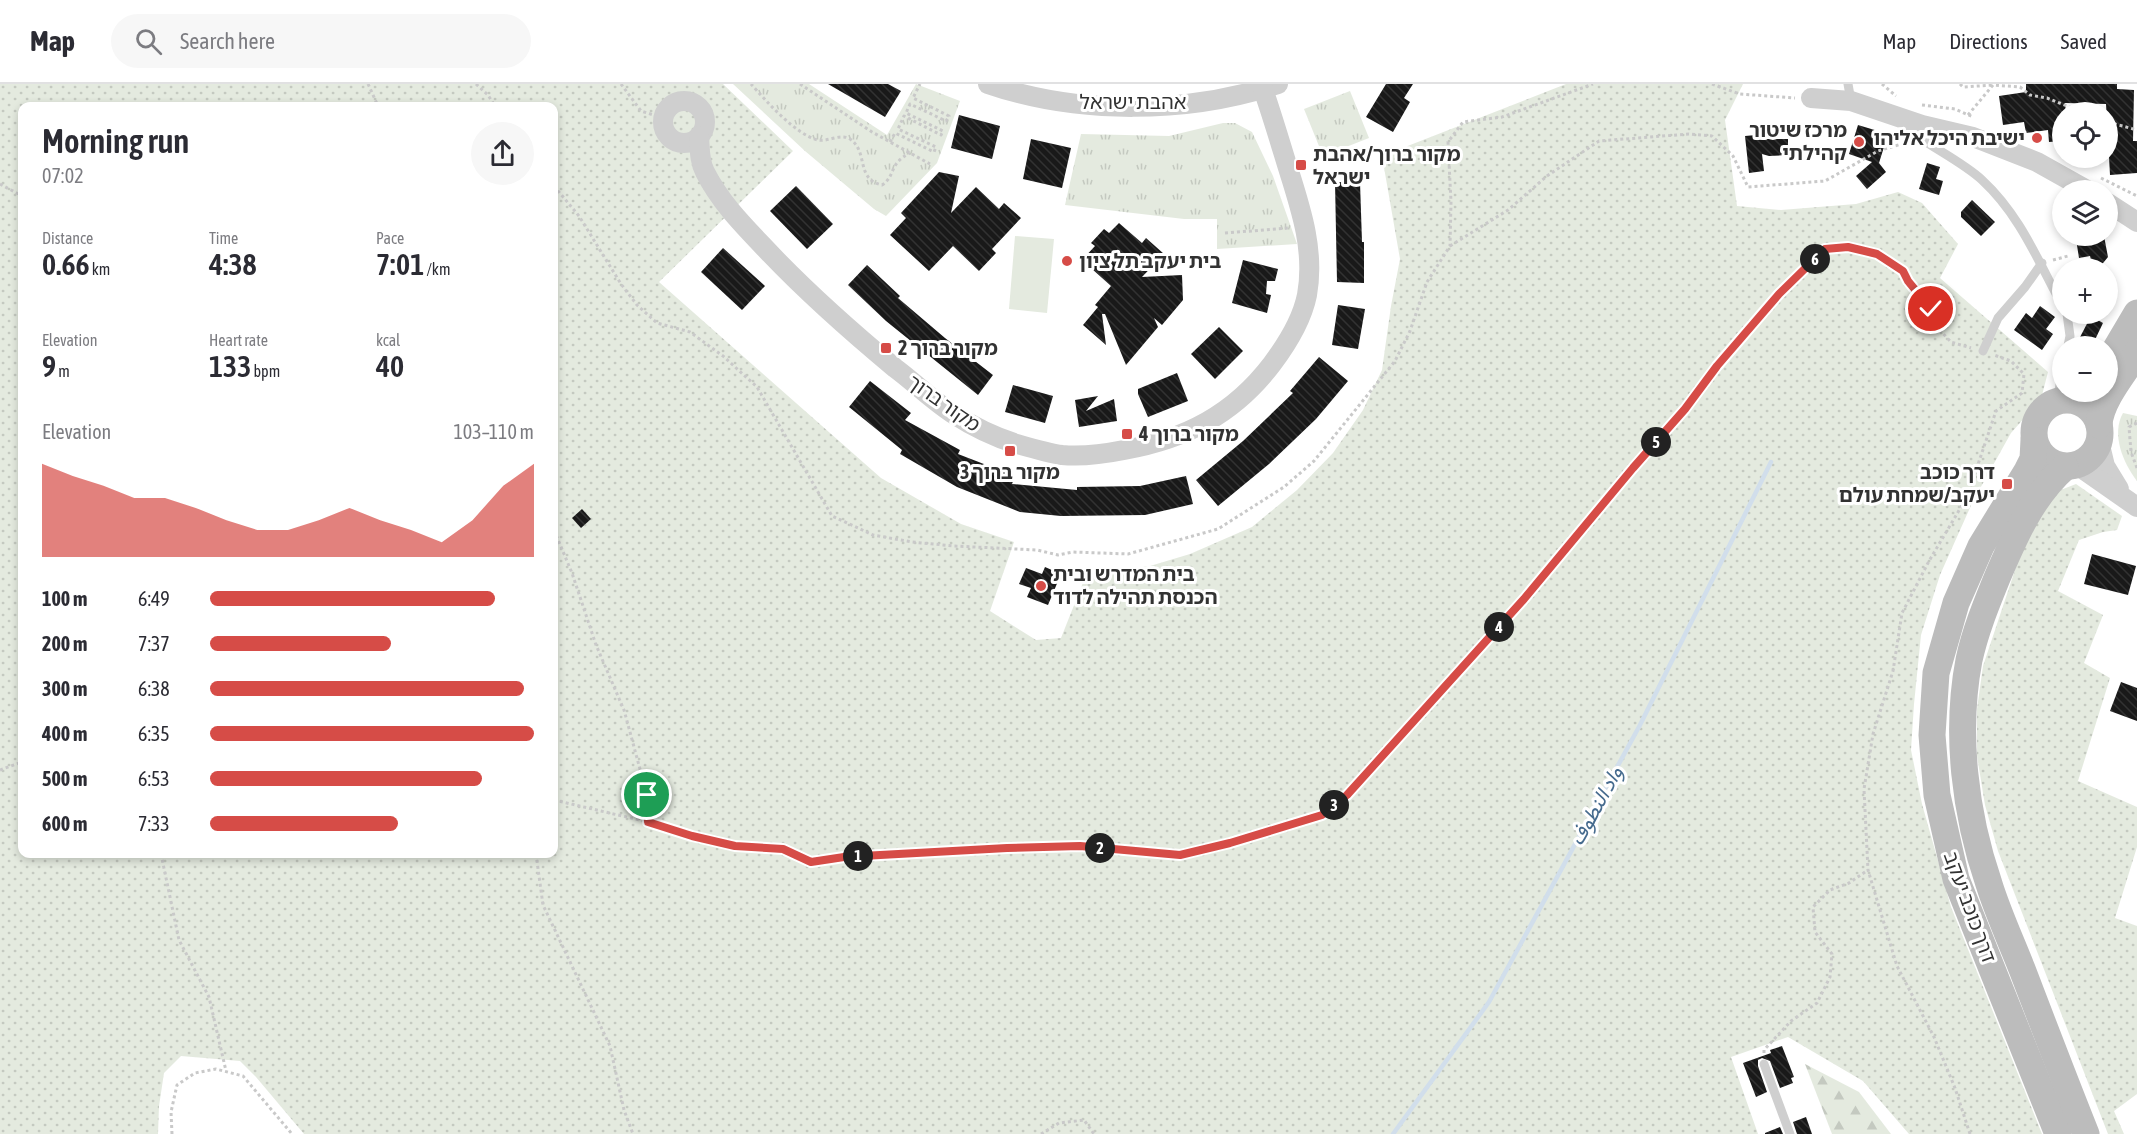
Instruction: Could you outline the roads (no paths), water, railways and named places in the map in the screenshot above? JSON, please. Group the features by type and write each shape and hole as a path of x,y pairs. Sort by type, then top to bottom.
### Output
{"street":[{"name":"אהבת ישראל","path":"988,84 1037,97 1084,104 1124,106 1170,105 1210,100 1271,86"},
{"name":"מקור ברוך","path":"699,136 703,169 720,198 737,220 781,266 852,333 950,412 980,429 1017,444 1061,455 1098,455 1150,445 1187,433 1215,418 1240,399 1285,348 1307,295 1309,248 1271,86"},
{"path":"1811,98 1849,92 1921,132 1973,137 2008,149 2069,180"},
{"path":"682,101 696,105 701,110 705,124 699,136 693,141 674,140 665,131 663,118 666,111 675,103 682,101"},
{"path":"680,142 703,169"},
{"path":"2118,210 2137,222"},
{"path":"2118,345 2137,313"},
{"path":"2071,466 2087,460 2095,452 2099,433 2099,417 2115,386 2137,352"},
{"path":"2052,402 2041,412 2033,430 2037,450 2054,464 2071,466 2134,505"},
{"path":"2079,402 2090,409 2099,433 2105,466 2134,505"},
{"name":"דרך כוכב יעקב","path":"2034,440 2033,459 1981,546 1956,603 1936,673 1932,735 1937,795 1956,879 2058,1134"},
{"name":"דרך כוכב יעקב","path":"2071,466 2046,486 2037,498 2020,527 1989,597 1969,661 1963,736 1969,810 1989,884 2086,1134"}],"lane":[{"path":"1921,132 1980,178 2004,203 2042,263 2052,284"},
{"path":"1983,351 1998,318 2042,263"},
{"path":"1764,1064 1790,1134"}],"waterway":[{"name":"واد النطوف","path":"1393,1134 1489,1002 1640,725 1771,462"}],"place":[{"name":"ישיבת היכל אליהו","path":"2037,138"},
{"name":"מרכז שיטור קהילתי","path":"1859,142"},
{"name":"מקור ברוך/אהבת ישראל","path":"1301,165"},
{"name":"בית יעקב תל ציון","path":"1067,261"},
{"name":"מקור ברוך 2","path":"886,348"},
{"name":"מקור ברוך 4","path":"1127,434"},
{"name":"מקור ברוך 3","path":"1010,451"},
{"name":"דרך כוכב יעקב/שמחת עולם","path":"2007,484"},
{"name":"בית המדרש ובית הכנסת תהילה לדוד","path":"1041,586"}]}
